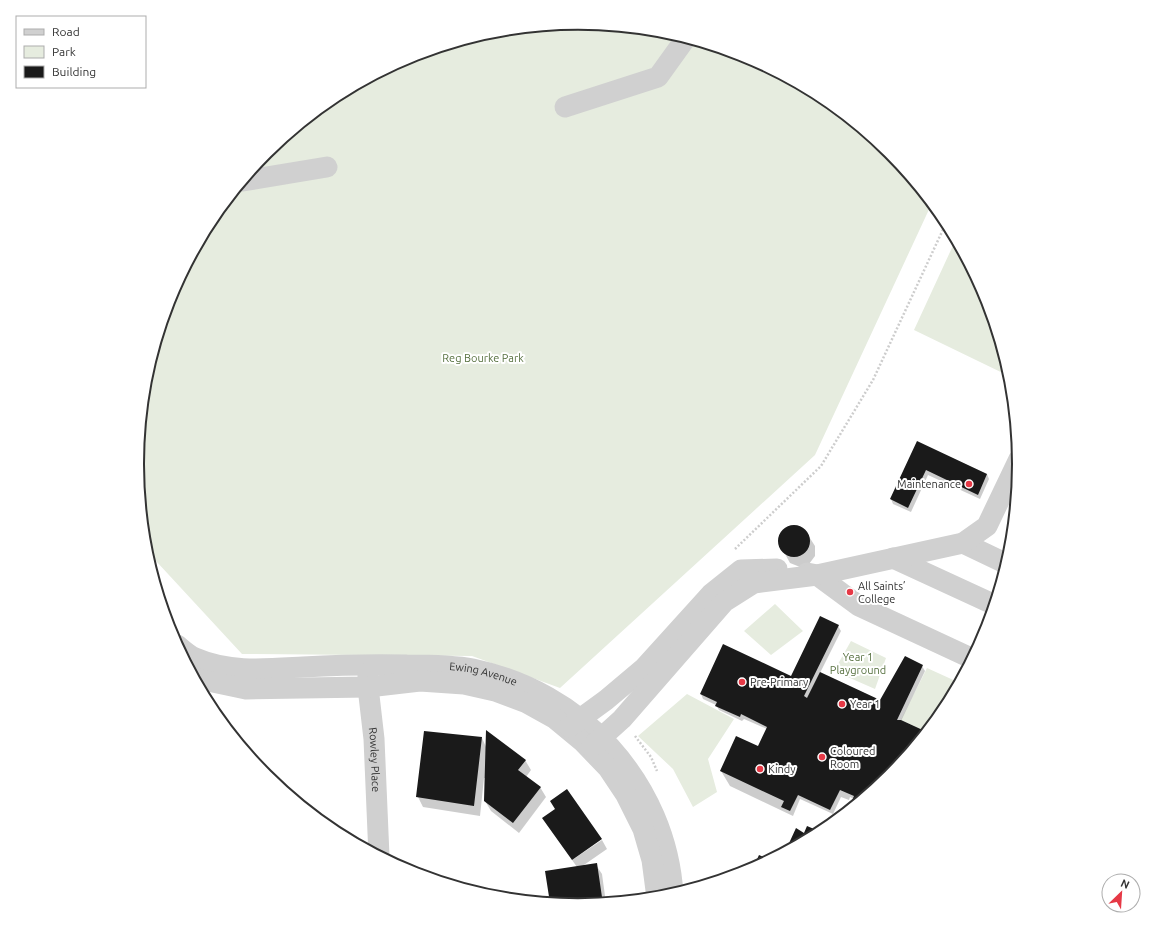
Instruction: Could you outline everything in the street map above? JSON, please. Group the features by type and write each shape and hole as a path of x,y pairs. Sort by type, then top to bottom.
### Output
{"street":[{"path":"565,107 658,77 682,43"},
{"path":"251,180 327,167"},
{"path":"595,743 622,719 724,602 754,583 817,575 963,543 987,526 1013,472"},
{"path":"963,543 1002,561"},
{"path":"893,558 990,603"},
{"path":"574,723 606,700 644,668 711,594 741,570 774,569 817,575 859,606 968,657"},
{"name":"Ewing Avenue","path":"187,652 193,657 215,665 249,670 368,664 436,665 473,669 501,677 529,688 562,705 574,723 595,743 620,758 638,784 657,821 672,875 673,889"},
{"name":"Rowley Place","path":"368,664 368,687 374,739 379,850"},
{"name":"Ewing Avenue","path":"201,679 246,688 368,687 420,681 464,684 495,691 527,703 554,718 574,723"},
{"name":"Ewing Avenue","path":"595,743 608,768 626,795 643,829 652,860 656,892"}],"path":[{"path":"735,549 820,466 873,380 943,229"}],"green space":[{"name":"Reg Bourke Park","path":"550,31 607,31 663,38 691,45 745,63 796,88 820,103 865,138 886,157 929,209 815,455 560,688 472,656 242,654 156,561 152,549 145,493 144,464 148,408 152,380 167,325 189,272 217,223 252,178 271,157 314,120 337,103 361,88 412,63 439,53 494,38"},
{"path":"953,245 980,298 990,325 1003,373 914,330"},
{"path":"775,604 803,631 771,655 744,631"},
{"name":"Year 1 Playground","path":"851,641 886,658 875,689 834,671"},
{"path":"927,668 956,681 940,706 922,730 901,720"},
{"path":"687,694 734,719 708,759 717,792 693,807 673,769 638,736"}],"building":[{"name":"Maintenance","path":"917,441 987,474 978,495 926,470 908,508 890,499"},
{"path":"791,525 797,525 807,532 810,541 809,547 803,554 797,557 791,557 781,550 778,544 778,538 785,528"},
{"path":"820,616 839,625 804,696 807,698 820,672 880,700 905,656 923,665 897,720 901,720 922,730 886,772 851,802 854,796 840,790 830,810 798,795 790,811 781,807 784,801 720,771 736,736 758,746 767,727 741,714 740,717 715,706 717,702 700,694 723,644 791,676"},
{"path":"486,730 526,760 518,770 541,787 513,823 484,801"},
{"path":"424,731 482,737 474,806 416,797"},
{"path":"567,789 602,839 572,860 542,818 555,809 550,801"},
{"path":"807,826 814,829 788,845 796,828 804,833"},
{"path":"759,855 764,857 756,861"},
{"path":"597,863 602,898 549,898 545,871"}],"place":[{"name":"Maintenance","path":"969,484"},
{"name":"All Saints’ College","path":"850,592"},
{"name":"Pre-Primary","path":"742,682"},
{"name":"Year 1","path":"842,704"},
{"name":"Coloured Room","path":"822,757"},
{"name":"Kindy","path":"760,769"}]}
